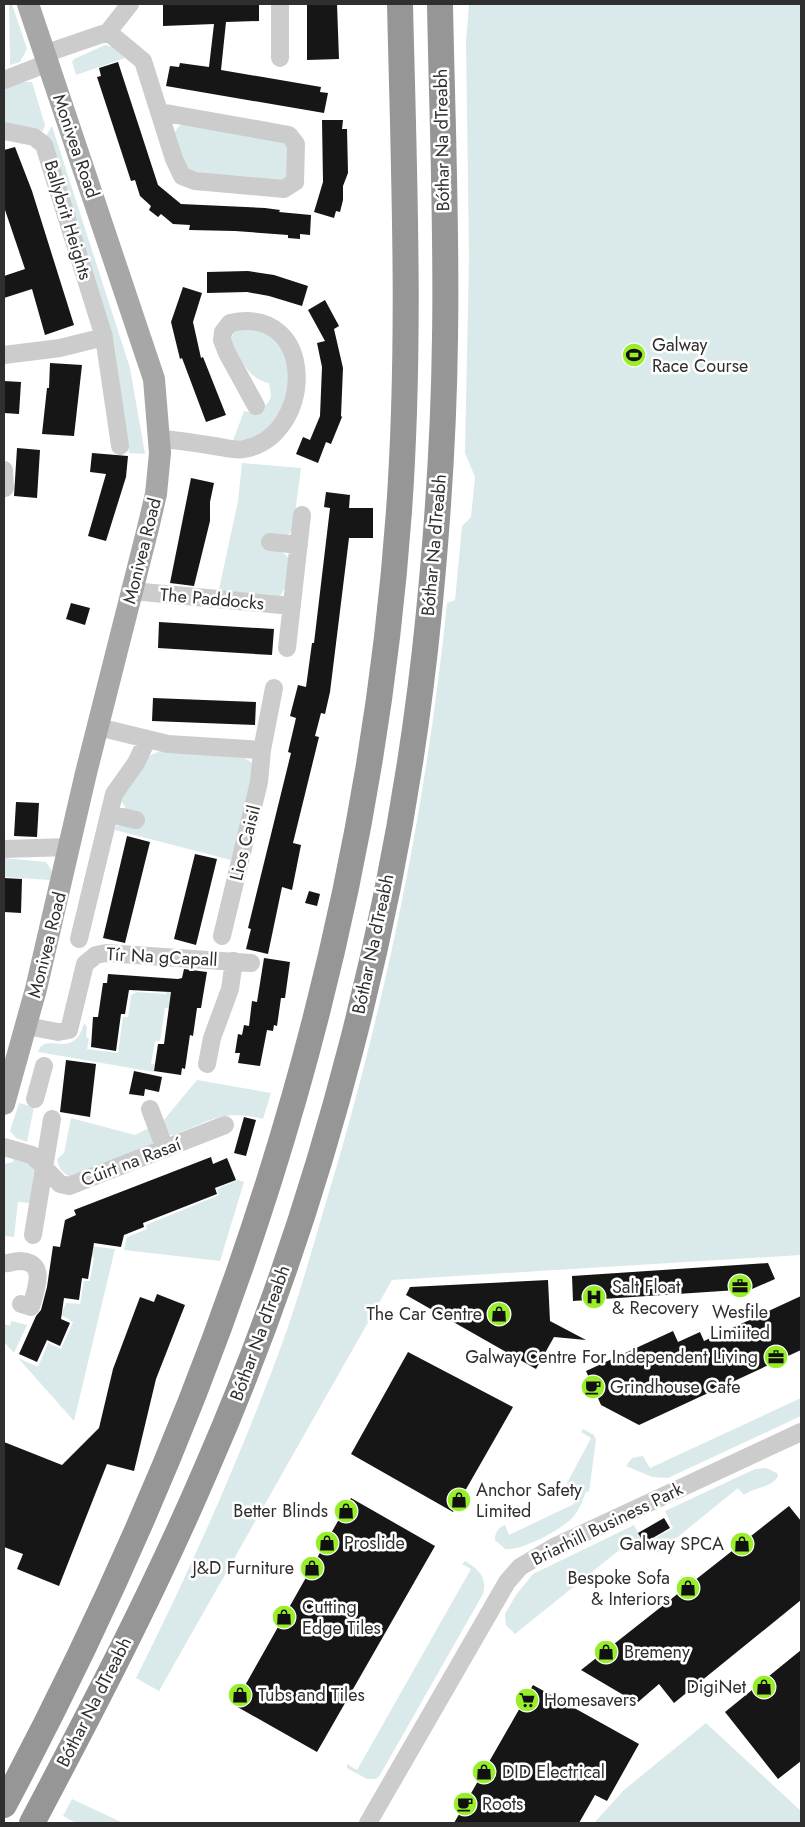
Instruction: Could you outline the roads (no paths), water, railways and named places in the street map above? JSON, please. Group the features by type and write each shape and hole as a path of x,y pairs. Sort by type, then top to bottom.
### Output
{"highway":[{"name":"Bóthar Na dTreabh","path":"4,1805 130,1547 200,1383 258,1222 290,1118 333,953 352,865 371,754 387,630 399,509 406,329 400,4"},
{"name":"Bóthar Na dTreabh","path":"32,1823 166,1559 238,1393 283,1270 313,1176 345,1066 372,955 397,830 414,731 429,614 439,490 446,317 440,4"},
{"path":"441,58 453,4"}],"main road":[{"name":"Monivea Road","path":"4,1104 27,1026 156,494 160,439 154,378 28,4"}],"street":[{"path":"4,80 46,58 108,32 130,4"},
{"path":"280,4 280,58"},
{"path":"108,32 142,61 179,172 186,179 284,189 296,182 296,144 289,135 160,112"},
{"name":"Ballybrit Heights","path":"4,132 34,137 44,145 104,337 120,446"},
{"path":"160,439 243,449 268,438 285,419 293,402 296,384 296,367 288,343 279,331 271,325 239,321 230,323 223,332 223,345 256,406"},
{"path":"4,355 60,348 104,337"},
{"path":"4,470 5,488"},
{"path":"287,648 302,514"},
{"path":"270,542 299,545"},
{"name":"The Paddocks","path":"132,591 292,606"},
{"name":"Lios Caisil","path":"222,936 259,782 262,750 274,688"},
{"path":"98,727 168,744 262,750"},
{"path":"79,938 117,788 136,763 147,740"},
{"path":"110,814 136,820"},
{"path":"4,850 70,847"},
{"name":"Tír Na gCapall","path":"27,1026 58,1032 69,1030 85,964 96,955 106,953 242,962 212,1038 207,1064"},
{"path":"12,1076 37,1091 44,1066"},
{"path":"150,1109 165,1149"},
{"path":"33,1235 52,1119"},
{"name":"Cúirt na Rasaí","path":"4,1147 32,1155 44,1165 60,1184 69,1186 225,1125"},
{"path":"5,1268 12,1261 32,1263 37,1269 37,1284 31,1307 21,1304"},
{"name":"Briarhill Business Park","path":"368,1823 507,1582 520,1567 554,1547 801,1432"}],"place":[{"name":"Galway Race Course","path":"634,355"},
{"name":"Wesfile Limiited","path":"740,1286"},
{"name":"Salt Float & Recovery","path":"594,1297"},
{"name":"The Car Centre","path":"499,1314"},
{"name":"Galway Centre For Independent Living","path":"776,1357"},
{"name":"Grindhouse Cafe","path":"593,1387"},
{"name":"Anchor Safety Limited","path":"459,1500"},
{"name":"Better Blinds","path":"346,1511"},
{"name":"Proslide","path":"327,1543"},
{"name":"Galway SPCA","path":"742,1544"},
{"name":"J&D Furniture","path":"312,1568"},
{"name":"Bespoke Sofa & Interiors","path":"688,1588"},
{"name":"Cutting Edge Tiles","path":"284,1617"},
{"name":"Bremeny","path":"606,1652"},
{"name":"DigiNet","path":"764,1687"},
{"name":"Tubs and Tiles","path":"240,1695"},
{"name":"Homesavers","path":"527,1700"},
{"name":"DID Electrical","path":"484,1772"},
{"name":"Roots","path":"465,1804"}]}
